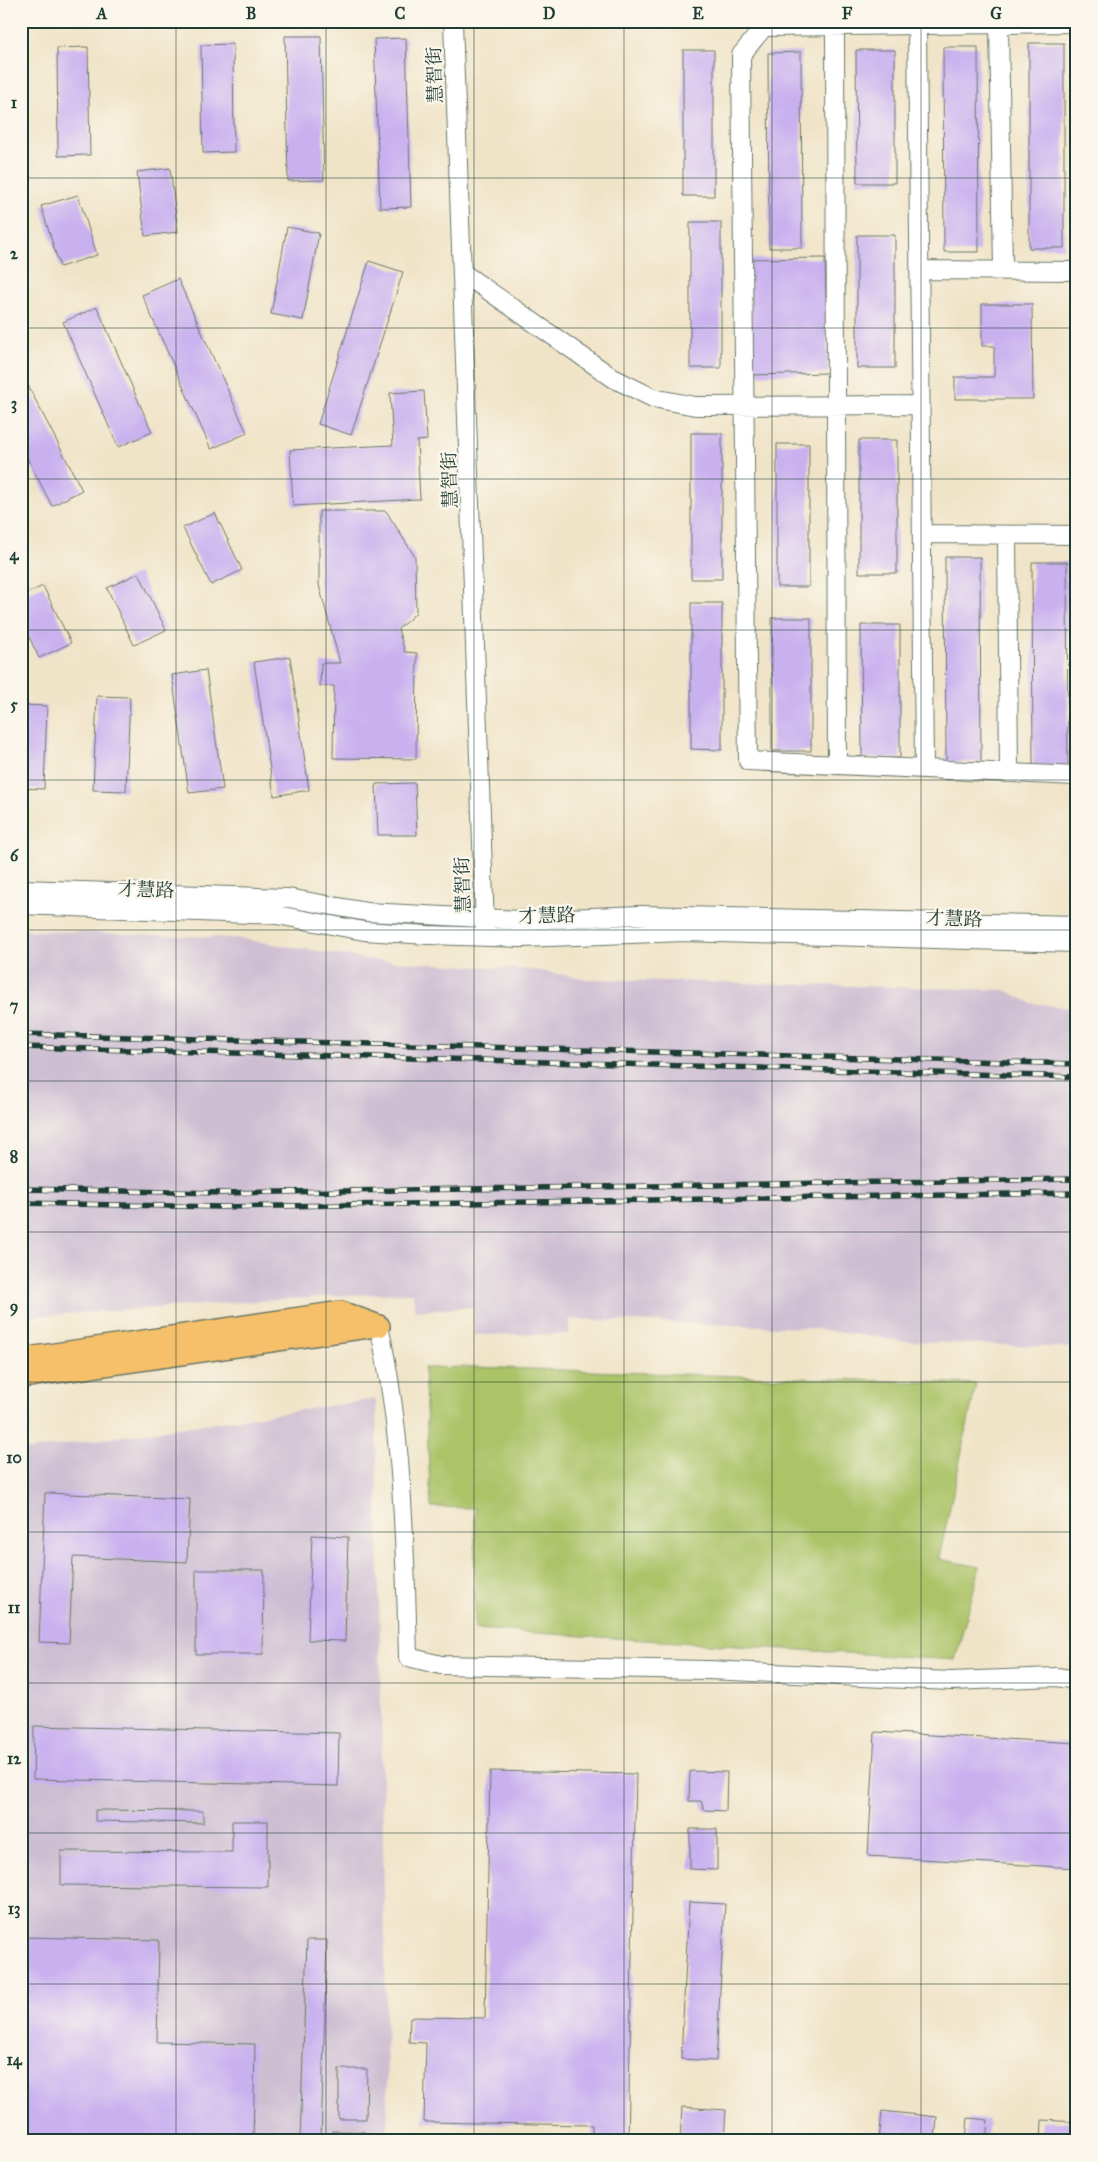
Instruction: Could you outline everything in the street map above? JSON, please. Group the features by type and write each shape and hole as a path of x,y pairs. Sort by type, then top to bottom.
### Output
{"main road":[{"path":"21,1359 341,1312 379,1326"},
{"path":"21,1377 379,1326"}],"street":[{"name":"慧智街","path":"442,21 479,917"},
{"name":"慧智街","path":"453,21 463,273 479,937"},
{"path":"1077,23 764,28 741,55 748,761 1077,776"},
{"path":"999,24 1003,270"},
{"path":"917,25 924,769"},
{"path":"835,26 837,765"},
{"path":"919,270 1077,270"},
{"path":"463,273 594,366 634,390 654,398 695,406 921,405"},
{"path":"922,534 1077,535"},
{"path":"1007,535 1009,773"},
{"name":"才慧路","path":"21,889 288,898 367,912 519,920 649,915 1077,925"},
{"name":"才慧路","path":"21,906 277,915 364,931 479,937 521,938 684,932 1077,943"},
{"path":"379,1326 389,1371 398,1436 404,1517 408,1657 441,1665 708,1670 951,1681 1056,1677 1077,1680"}],"shaded area":[{"path":"21,930 236,938 373,960 534,970 589,979 1005,990 1031,1003 1077,1009 1077,1348 903,1341 808,1328 570,1319 569,1334 474,1335 473,1307 415,1311 413,1293 349,1295 21,1317"},
{"path":"376,1399 388,2141 21,2141 21,1451"}],"green space":[{"path":"472,1367 976,1384 939,1559 980,1567 955,1660 475,1629 475,1508 431,1507 424,1368"}],"building":[{"path":"285,36 321,36 324,180 288,181"},
{"path":"406,38 411,207 380,208 374,39"},
{"path":"1029,43 1064,43 1064,248 1029,248"},
{"path":"233,44 234,152 203,153 201,45"},
{"path":"88,47 90,155 58,156 57,48"},
{"path":"943,47 978,47 979,252 944,252"},
{"path":"683,50 714,50 714,196 683,196"},
{"path":"856,50 895,50 895,183 857,183"},
{"path":"801,52 802,248 769,248 768,53"},
{"path":"170,168 178,232 145,236 137,172"},
{"path":"78,195 97,255 60,267 41,206"},
{"path":"690,222 721,222 721,368 690,368"},
{"path":"287,227 319,233 303,320 271,314"},
{"path":"857,235 895,235 895,368 857,368"},
{"path":"825,258 828,373 752,375 749,259"},
{"path":"369,261 403,272 351,435 318,424"},
{"path":"178,279 247,433 211,449 142,295"},
{"path":"982,304 1032,304 1033,399 955,399 955,377 994,377 994,346 982,346"},
{"path":"97,307 152,432 118,447 63,322"},
{"path":"21,372 82,490 52,506 21,446"},
{"path":"424,391 427,440 417,441 420,499 293,506 290,450 393,445 390,393"},
{"path":"691,433 722,433 722,579 691,579"},
{"path":"859,440 897,440 897,573 859,573"},
{"path":"777,444 809,444 809,587 777,587"},
{"path":"319,511 386,511 415,557 416,613 398,629 405,652 417,653 416,759 333,758 334,686 320,686 321,663 340,663 319,585"},
{"path":"215,513 242,570 211,585 183,528"},
{"path":"945,557 980,557 981,762 946,762"},
{"path":"1032,562 1067,562 1068,767 1033,767"},
{"path":"139,573 166,630 134,645 107,588"},
{"path":"43,586 71,643 39,658 21,620 21,596"},
{"path":"691,603 722,603 722,750 691,749"},
{"path":"772,618 811,618 811,751 772,751"},
{"path":"861,625 900,625 900,758 862,758"},
{"path":"290,657 309,790 274,796 254,662"},
{"path":"206,670 223,789 189,793 172,675"},
{"path":"97,696 130,697 126,791 93,790"},
{"path":"21,705 47,706 44,789 21,788"},
{"path":"415,783 417,835 378,835 376,784"},
{"path":"45,1493 190,1499 187,1562 73,1557 69,1643 39,1642"},
{"path":"312,1535 348,1537 345,1641 308,1640"},
{"path":"196,1570 264,1570 263,1654 196,1654"},
{"path":"34,1726 339,1733 338,1786 33,1779"},
{"path":"875,1732 1077,1743 1077,1868 868,1856"},
{"path":"490,1771 636,1774 628,2141 592,2141 592,2125 424,2122 426,2043 409,2042 410,2017 485,2018"},
{"path":"690,1771 727,1772 726,1811 704,1810 701,1801 689,1801"},
{"path":"95,1810 203,1811 203,1823 95,1821"},
{"path":"232,1821 268,1821 268,1887 61,1885 61,1851 232,1852"},
{"path":"690,1829 717,1829 717,1870 690,1869"},
{"path":"689,1902 725,1904 716,2061 681,2059"},
{"path":"22,1937 159,1940 157,2042 255,2044 253,2141 21,2141"},
{"path":"307,1940 327,1940 321,2141 300,2141"},
{"path":"339,2069 367,2069 366,2119 339,2119"},
{"path":"682,2107 726,2110 724,2141 680,2141"},
{"path":"882,2111 937,2117 935,2141 879,2141"},
{"path":"968,2118 988,2120 986,2141 966,2141"},
{"path":"1042,2120 1077,2122 1077,2141 1041,2141"},
{"path":"332,2131 365,2132 365,2141 332,2141"}],"railway":[{"path":"21,1034 1077,1064"},
{"path":"21,1047 1077,1077"},
{"path":"21,1189 221,1193 1077,1179"},
{"path":"21,1203 221,1207 1077,1193"}]}
